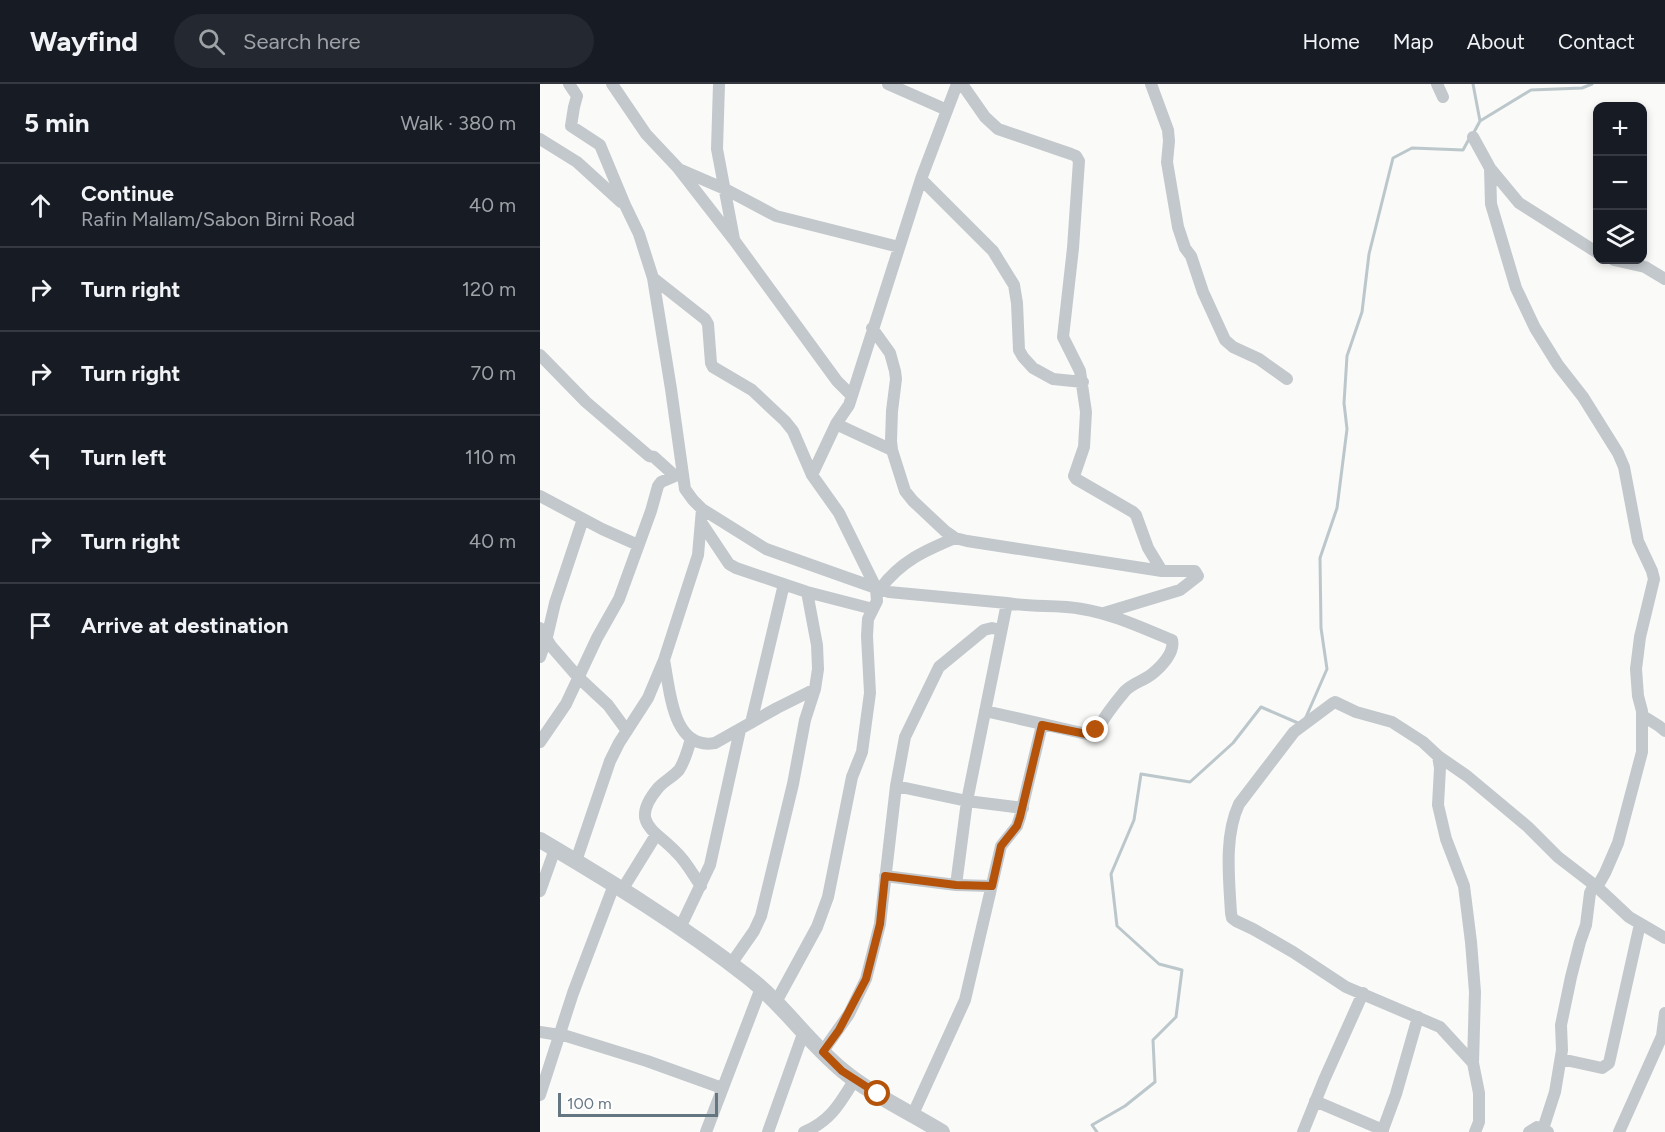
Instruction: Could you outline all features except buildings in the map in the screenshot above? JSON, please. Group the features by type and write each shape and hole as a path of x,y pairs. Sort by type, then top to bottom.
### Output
{"street":[{"path":"569,84 577,96 571,126 600,145 639,234 653,278 671,389 679,474 685,489 702,509 766,549 878,589 1025,606 1080,608 1104,613 1172,640 1172,650 1162,664 1151,675 1137,681 1126,690 1095,733 1091,735 985,711"},
{"path":"612,84 646,134 678,168 734,240 837,381 852,396"},
{"path":"719,84 717,149 734,240"},
{"path":"888,84 947,110"},
{"path":"812,476 836,424 849,405 898,247 957,84"},
{"path":"962,84 985,117 998,129 1071,153 1079,161 1073,248 1063,337 1080,371 1086,412 1084,447 1074,476 1136,515 1148,548 1162,571"},
{"path":"1151,84 1168,130 1167,162 1178,227 1203,292 1226,340 1233,347 1259,358 1287,379"},
{"path":"1437,84 1443,97"},
{"path":"1473,137 1490,168 1519,203 1593,250"},
{"path":"540,139 577,162 625,205"},
{"path":"678,168 725,189 776,216 898,247"},
{"path":"1490,168 1491,204 1516,288 1535,328 1558,365 1599,421 1624,467 1638,541 1654,579 1640,637 1636,669 1638,696 1643,716 1642,752 1618,843 1605,873 1597,887 1590,893 1586,925 1571,977 1561,1025 1561,1059 1544,1131 1537,1127 1529,1132"},
{"path":"921,179 993,251 1014,285 1019,350 1023,357 1033,368 1053,379 1083,382"},
{"path":"1632,264 1645,267 1665,279"},
{"path":"653,278 705,319 708,324 711,363 714,367 752,390 793,431 812,476 839,513 878,589 877,602 868,619 870,693 862,752 852,777 828,897 818,927 777,1002"},
{"path":"872,328 890,352 895,370 892,450 905,491 945,531 955,538 1162,571 1195,572 1198,576 1180,590 1104,613"},
{"path":"540,355 586,402 649,456 679,474"},
{"path":"836,424 892,450"},
{"path":"540,742 566,704 619,599 658,486 661,482 679,474"},
{"path":"540,496 602,530 638,545"},
{"path":"576,861 610,761 648,698 663,660 698,555 702,509"},
{"path":"540,657 543,634 583,519"},
{"path":"701,522 729,564 736,568 807,592 873,609"},
{"path":"878,589 901,566 922,551 955,538"},
{"path":"680,928 710,865 784,584"},
{"path":"731,964 754,932 761,916 793,784 805,720 815,689 818,669 817,645 807,592"},
{"path":"956,885 967,801 1007,603"},
{"path":"823,1052 844,1022 866,979 880,924 896,786 905,737 939,667 984,630 992,628 1001,630"},
{"path":"543,634 578,677 608,705 627,731"},
{"path":"663,660 675,716 682,730 691,739 708,744 715,743 815,689"},
{"path":"1473,1063 1440,1027 1346,987 1293,952 1232,918 1228,867 1234,813 1294,732 1333,703 1392,722 1423,742 1528,827 1558,857 1597,887 1629,917 1665,938"},
{"path":"1643,716 1665,732"},
{"path":"913,1114 966,1000 1001,846 1017,826 1042,725"},
{"path":"691,739 679,770 660,786 650,799 645,814 646,821 656,835 678,853 701,886"},
{"path":"1438,756 1440,816 1466,897 1475,992 1473,1063 1479,1093 1479,1122 1475,1132"},
{"path":"896,786 967,801 1023,808"},
{"path":"540,1095 573,993 618,888 656,835"},
{"path":"540,840 680,928 731,964 777,1002 842,1071 942,1132"},
{"path":"540,891 555,849"},
{"path":"885,876 956,885 992,886"},
{"path":"1561,1059 1602,1068 1608,1063 1640,924"},
{"path":"706,1132 761,988"},
{"path":"1303,1132 1363,993"},
{"path":"1619,1132 1662,1036 1665,1013"},
{"path":"1315,1101 1382,1131 1396,1094 1418,1017"},
{"path":"768,1132 804,1031"},
{"path":"540,1032 560,1034 647,1061 722,1088"},
{"path":"804,1132 824,1122 834,1112 855,1079"}],"waterway":[{"path":"1473,84 1480,121"},
{"path":"1473,134 1480,121 1531,90 1582,88 1592,84"},
{"path":"1306,717 1327,669 1321,628 1320,558 1337,508 1347,429 1344,403 1347,356 1362,312 1369,254 1393,158 1412,148 1463,150 1469,139"},
{"path":"1097,1132 1092,1125 1125,1106 1155,1082 1153,1040 1176,1017 1182,970 1159,964 1117,926 1111,874 1134,820 1141,774 1190,782 1233,743 1261,707 1298,723"}],"route":[{"path":"878,1094 842,1071 823,1052 849,1014 866,979 880,924 885,876 956,885 992,886 1001,846 1017,826 1020,817 1042,725 1091,735 1096,730"}]}
